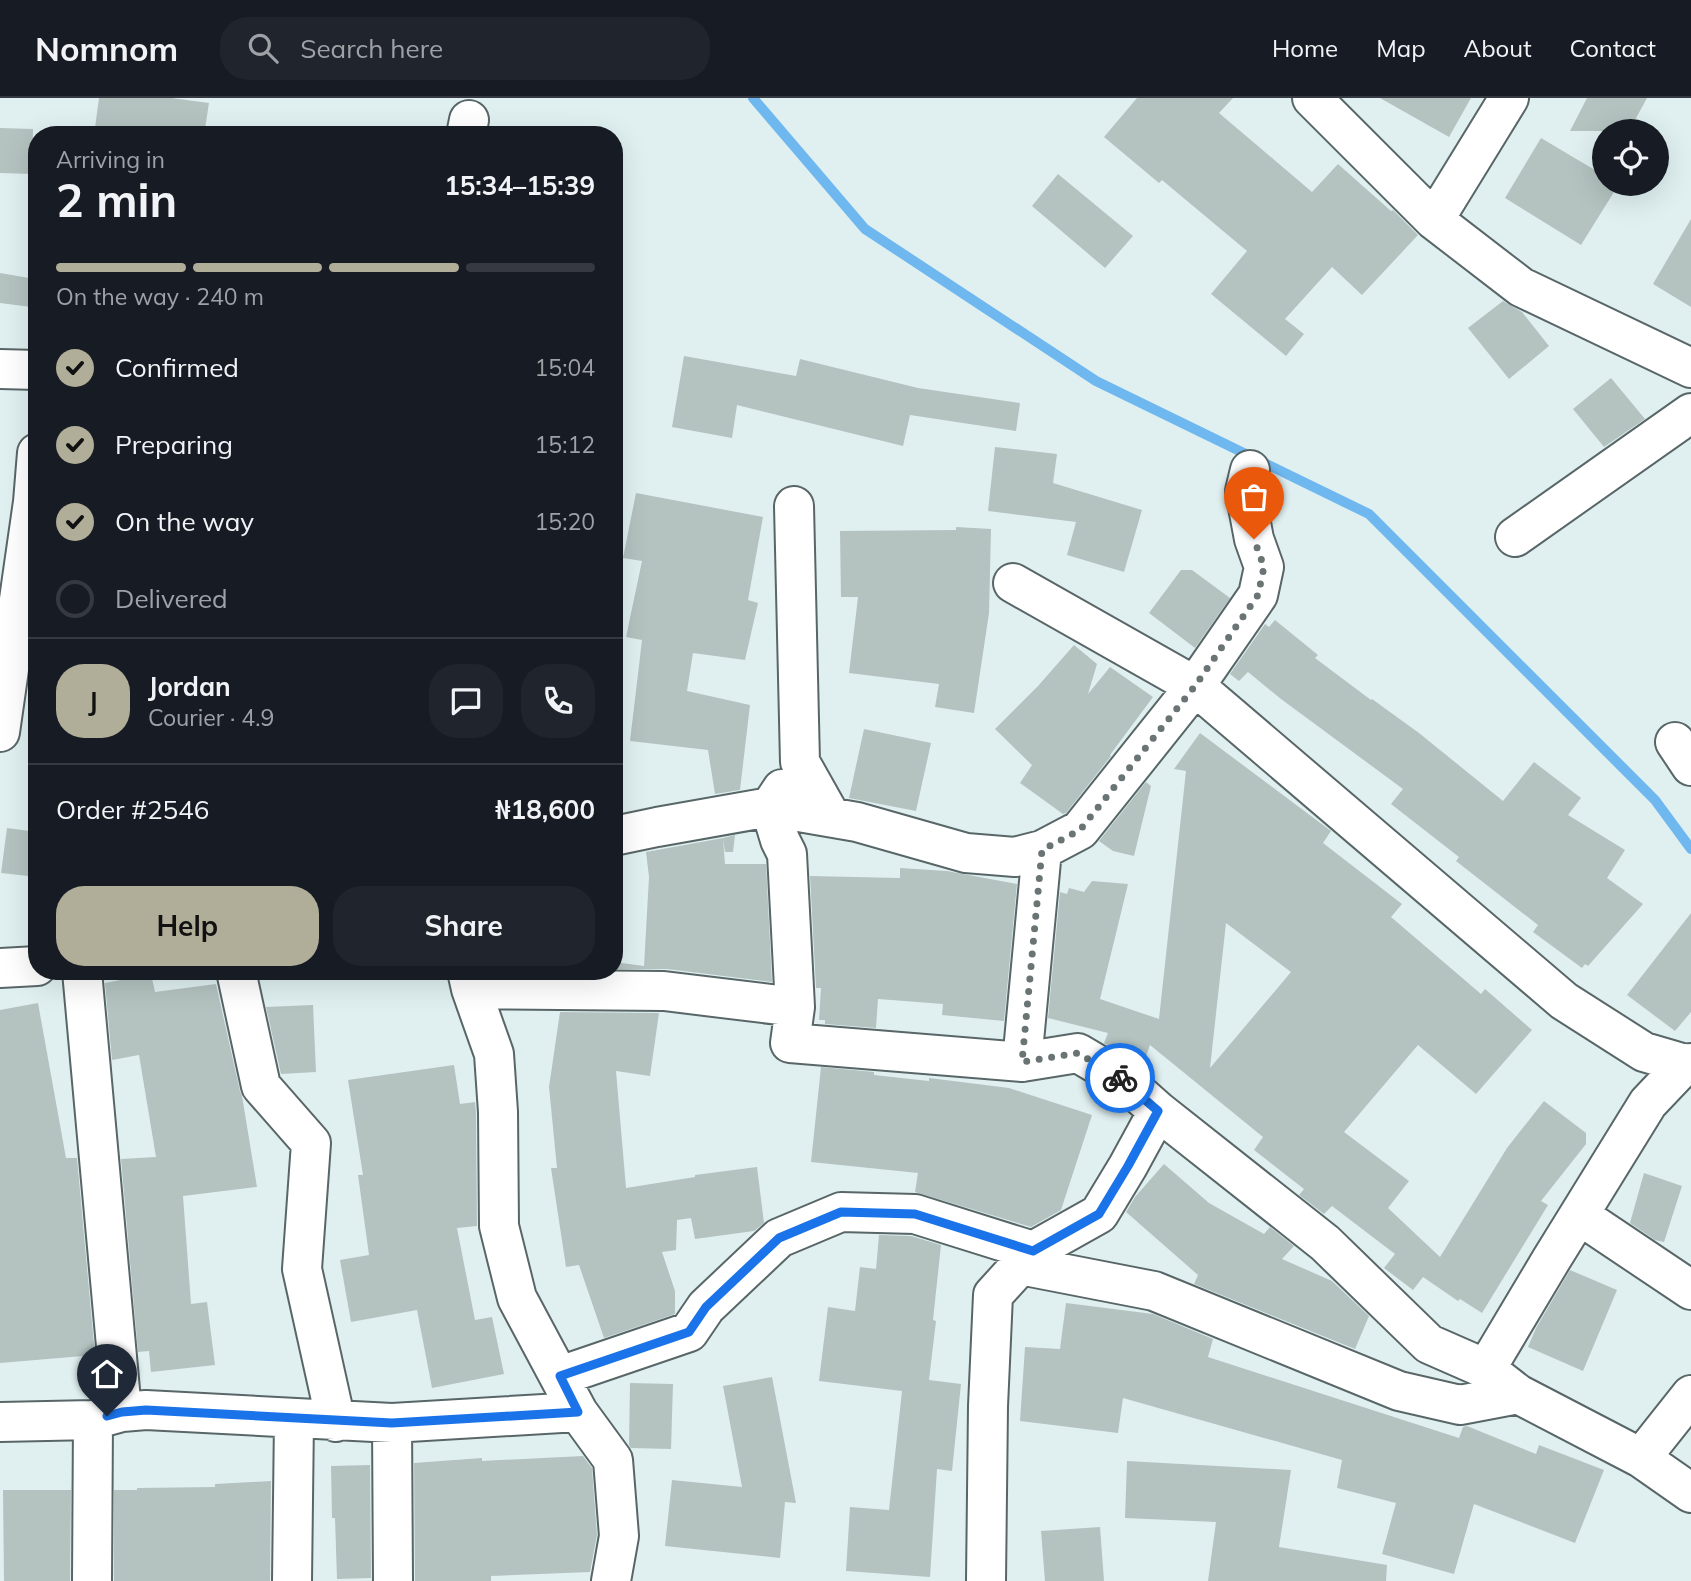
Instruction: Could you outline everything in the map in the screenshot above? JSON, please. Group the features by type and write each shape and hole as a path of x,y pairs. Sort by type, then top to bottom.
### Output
{"street":[{"path":"1312,98 1434,220 1521,287 1691,368"},
{"path":"1434,220 1509,98"},
{"path":"0,369 28,370"},
{"path":"1515,537 1691,413"},
{"path":"623,834 770,807 857,822 966,853 1015,857 1042,850 1080,830 1195,686 1258,595 1264,567 1254,539 1245,492 1250,470"},
{"path":"794,506 800,762 831,817"},
{"path":"0,732 28,548"},
{"path":"1013,583 1195,686 1564,1001 1644,1052 1688,1064"},
{"path":"770,807 800,762"},
{"path":"770,807 787,854 794,1007 790,1043 1022,1062 1078,1053 1122,1079 1158,1111 1325,1243 1429,1344 1486,1369 1518,1394 1641,1458 1691,1493"},
{"path":"1022,1062 1042,850"},
{"path":"0,968 28,966"},
{"path":"83,980 107,1416 92,1581"},
{"path":"238,980 261,1086 311,1143 302,1269 336,1422"},
{"path":"611,1581 619,1536 613,1460 578,1412 517,1298 499,1226 498,1112 494,1054 469,980 664,991 794,1007"},
{"path":"1644,1052 1648,1103"},
{"path":"1486,1369 1648,1103 1688,1064"},
{"path":"986,1581 988,1406 993,1295 1027,1258 1099,1214 1158,1111"},
{"path":"560,1376 689,1332 706,1307 779,1238 841,1212 915,1214 1027,1258 1154,1291 1399,1391 1460,1405 1518,1394"},
{"path":"1579,1215 1691,1290"},
{"path":"1641,1458 1691,1395"},
{"path":"0,1422 107,1416 146,1410 392,1423 578,1412"},
{"path":"292,1581 294,1419"},
{"path":"392,1423 393,1581"}],"building":[{"path":"99,98 172,98 209,103 205,126 95,126"},
{"path":"1137,98 1233,98 1219,113 1312,192 1338,164 1393,210 1418,235 1362,295 1332,267 1285,319 1304,334 1286,356 1211,294 1247,251 1162,180 1159,183 1104,137"},
{"path":"1380,98 1471,98 1449,137"},
{"path":"1587,98 1647,98 1636,119 1592,119 1592,131 1570,131"},
{"path":"0,128 28,129 28,174 0,173"},
{"path":"1541,138 1592,168 1592,196 1612,196 1581,245 1505,198"},
{"path":"1058,174 1133,236 1105,268 1032,206"},
{"path":"1691,219 1691,307 1653,284"},
{"path":"0,273 28,278 28,307 0,303"},
{"path":"1503,301 1522,312 1549,346 1509,379 1468,328"},
{"path":"684,356 796,376 800,359 918,388 1020,403 1016,431 910,415 903,446 737,405 732,438 672,427"},
{"path":"1611,378 1645,419 1604,447 1573,409"},
{"path":"995,447 1057,454 1053,483 1142,510 1124,572 1067,555 1076,522 988,511"},
{"path":"636,493 763,517 748,600 758,603 745,660 693,653 687,691 750,705 740,790 715,794 708,750 630,741 642,640 626,637 642,561 623,558"},
{"path":"956,527 991,529 989,613 974,713 935,707 939,684 849,673 858,597 841,597 840,531 956,530"},
{"path":"1181,570 1192,570 1230,598 1195,648 1149,613"},
{"path":"1275,620 1318,655 1315,658 1419,733 1503,801 1534,762 1581,798 1568,815 1625,850 1607,878 1643,904 1588,966 1585,964 1582,968 1533,932 1538,925 1456,861 1459,857 1391,804 1403,789 1248,672 1239,681 1230,674 1265,624 1269,627"},
{"path":"1074,645 1097,664 1088,694 1110,667 1153,697 1111,756 1063,814 1020,783 1032,765 995,729"},
{"path":"864,729 931,743 916,811 849,798"},
{"path":"1200,733 1331,831 1323,843 1402,904 1391,917 1481,994 1485,989 1532,1030 1476,1094 1418,1045 1344,1132 1409,1181 1388,1208 1440,1257 1507,1148 1544,1101 1586,1133 1586,1144 1541,1201 1548,1205 1482,1313 1460,1299 1458,1301 1423,1277 1413,1290 1384,1268 1395,1254 1332,1206 1324,1214 1299,1195 1304,1189 1254,1150 1263,1137 1150,1045 1142,1068 1104,1043 1108,1033 1048,1018 1060,892 1067,894 1069,888 1084,892 1092,881 1128,884 1100,999 1159,1019 1186,771 1174,769","holes":["1226,923 1291,972 1210,1068"]},
{"path":"1146,782 1151,786 1134,856 1113,851 1099,841"},
{"path":"7,828 28,831 28,876 1,873"},
{"path":"735,835 733,852 725,852 723,838"},
{"path":"723,838 725,864 766,864 772,982 667,969 623,969 623,963 644,966 649,877 646,852"},
{"path":"900,868 947,871 1017,884 1004,1021 942,1015 943,1004 878,999 876,1028 825,1024 825,1020 819,1020 821,988 816,988 810,876 900,878"},
{"path":"1691,913 1691,1012 1675,1031 1627,995"},
{"path":"152,980 155,992 216,984 242,1096 257,1187 183,1196 191,1304 207,1302 215,1365 151,1372 149,1351 138,1352 121,1159 156,1157 139,1055 112,1060 105,983"},
{"path":"38,1003 66,1158 77,1158 95,1355 0,1363 0,1010"},
{"path":"313,1005 316,1072 281,1074 266,1007"},
{"path":"560,1012 659,1013 650,1076 616,1071 626,1188 757,1167 764,1223 754,1231 695,1239 691,1218 677,1220 676,1250 662,1252 675,1291 675,1314 604,1338 579,1265 566,1267 551,1168 557,1168 549,1087"},
{"path":"454,1065 460,1104 475,1102 476,1113 477,1226 457,1228 475,1320 492,1317 504,1374 432,1388 417,1310 351,1322 340,1260 369,1255 358,1175 363,1175 348,1080"},
{"path":"821,1067 1009,1088 1092,1115 1061,1210 1031,1227 915,1192 918,1173 811,1162"},
{"path":"1164,1164 1209,1203 1264,1234 1270,1227 1294,1246 1282,1259 1332,1281 1369,1316 1355,1349 1194,1284 1198,1275 1126,1212 1135,1197"},
{"path":"1644,1173 1682,1186 1664,1242 1655,1240 1630,1223"},
{"path":"879,1235 911,1236 941,1245 929,1380 961,1384 952,1471 937,1469 930,1577 846,1571 850,1507 889,1510 902,1391 819,1381 828,1307 855,1311 860,1267 876,1269"},
{"path":"1570,1270 1617,1290 1583,1371 1528,1347"},
{"path":"1066,1303 1153,1314 1213,1339 1208,1357 1459,1438 1463,1427 1467,1426 1536,1454 1539,1445 1604,1470 1575,1543 1474,1504 1454,1574 1382,1554 1396,1503 1337,1488 1342,1460 1123,1398 1118,1433 1020,1421 1025,1347 1060,1349"},
{"path":"772,1377 796,1503 785,1502 780,1558 665,1546 672,1480 742,1487 723,1386"},
{"path":"630,1383 673,1384 671,1449 631,1448 629,1445"},
{"path":"583,1456 592,1468 597,1535 590,1572 491,1576 491,1581 415,1581 414,1463 482,1458 482,1461"},
{"path":"1127,1461 1291,1470 1279,1547 1387,1565 1386,1581 1208,1581 1216,1522 1125,1518"},
{"path":"370,1465 371,1578 337,1579 331,1466"},
{"path":"271,1481 270,1581 114,1581 114,1490 215,1487 215,1484"},
{"path":"3,1490 71,1490 70,1581 4,1581"},
{"path":"1100,1527 1104,1581 1045,1581 1041,1531"}],"waterway":[{"path":"753,98 865,229 1096,381 1369,514 1655,800 1691,849"}],"way so far":[{"path":"1120,1078 1078,1053 1022,1062 1042,850 1080,830 1195,686 1258,595 1264,567 1254,539"}],"route":[{"path":"107,1416 146,1410 392,1423 578,1412 560,1376 689,1332 706,1307 779,1238 841,1212 915,1214 1033,1251 1099,1214 1158,1111 1120,1078"}]}
